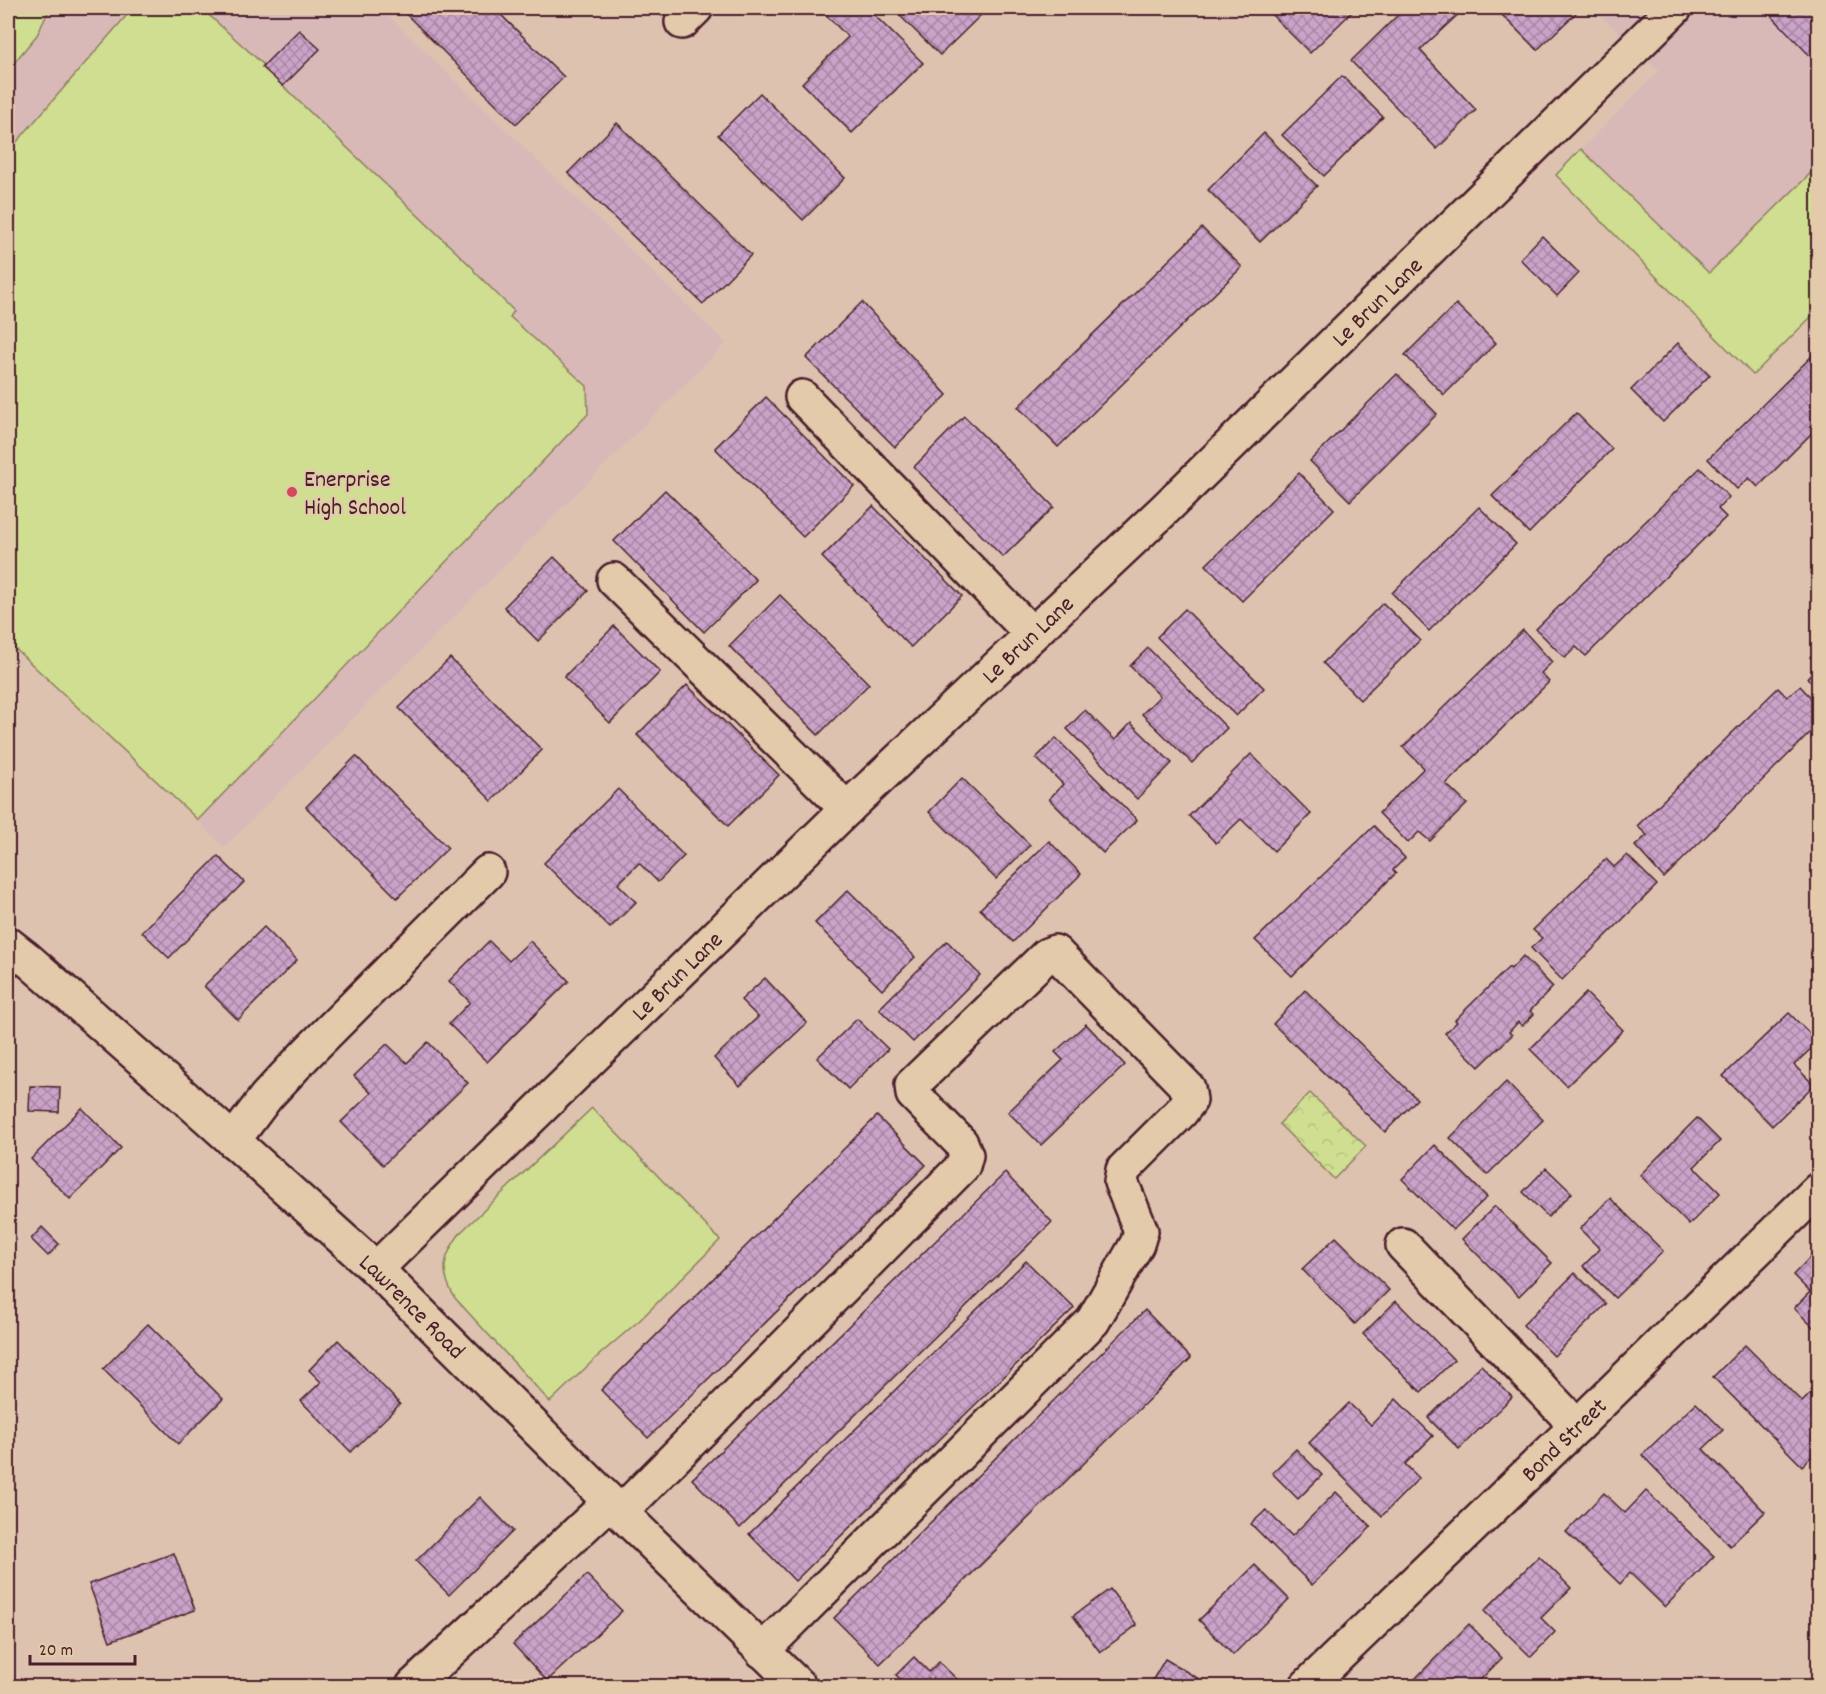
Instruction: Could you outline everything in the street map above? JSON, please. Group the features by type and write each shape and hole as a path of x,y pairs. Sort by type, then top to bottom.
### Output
{"street":[{"name":"Le Brun Lane","path":"376,1269 847,809 1172,501 1676,8"},
{"path":"802,397 1032,634"},
{"path":"614,580 847,809"},
{"path":"233,1141 266,1097 306,1054 488,872"},
{"name":"Lawrence Road","path":"8,944 376,1269 799,1686"},
{"path":"413,1686 616,1507 963,1166 966,1155 961,1143 913,1094 912,1085 1047,955 1055,952 1188,1088 1190,1100 1181,1112 1123,1170 1121,1182 1141,1231 1137,1245 1093,1321 762,1651"},
{"name":"Bond Street","path":"1307,1686 1818,1190"},
{"path":"1403,1245 1577,1426"}],"shaded area":[{"name":"Enerprise High School","path":"8,8 380,8 726,343 224,848 198,820 8,642"},
{"path":"1593,8 1818,8 1818,166 1709,274 1581,149 1659,71"}],"green space":[{"path":"8,8 50,8 37,35 8,70"},
{"name":"Enerprise High School","path":"133,8 201,8 264,65 263,67 474,269 514,311 510,317 587,386 588,414 198,820 8,642 8,152"},
{"path":"1581,149 1709,273 1818,166 1818,310 1753,375 1556,175"},
{"path":"1310,1093 1366,1146 1334,1179 1279,1124"},
{"path":"592,1108 720,1240 641,1319 550,1402 455,1298 447,1280 445,1264 450,1249 461,1232"}],"building":[{"path":"400,8 494,8 564,77 516,124"},
{"path":"819,8 867,8 923,63 852,133 802,83 848,37"},
{"path":"892,8 988,8 940,55"},
{"path":"1265,8 1356,8 1310,53"},
{"path":"1405,8 1465,8 1420,50 1476,110 1437,149 1351,61"},
{"path":"1495,8 1575,8 1578,11 1537,50"},
{"path":"1764,8 1818,8 1818,58 1815,61"},
{"path":"299,30 320,49 283,86 262,67"},
{"path":"1342,76 1383,117 1324,176 1282,135"},
{"path":"760,93 845,178 803,220 718,135"},
{"path":"617,123 751,255 703,304 568,173"},
{"path":"1264,133 1317,186 1260,242 1208,190"},
{"path":"1202,228 1242,267 1058,447 1018,407"},
{"path":"1542,236 1579,273 1557,296 1520,259"},
{"path":"862,302 947,395 895,447 806,358"},
{"path":"1456,304 1496,343 1444,395 1405,355"},
{"path":"1678,343 1710,375 1663,422 1631,390"},
{"path":"1818,350 1818,427 1758,487 1749,478 1737,489 1708,459"},
{"path":"1397,374 1437,414 1350,501 1310,461"},
{"path":"766,397 854,486 803,537 715,448"},
{"path":"1576,413 1612,449 1529,533 1492,496"},
{"path":"964,416 1054,507 1003,557 914,467"},
{"path":"1700,468 1729,497 1718,509 1726,517 1586,656 1576,647 1565,658 1536,629"},
{"path":"1299,473 1334,509 1242,601 1206,565"},
{"path":"665,490 756,580 704,632 614,541"},
{"path":"873,506 962,596 911,647 822,557"},
{"path":"1479,507 1516,544 1429,631 1392,593"},
{"path":"554,557 588,591 538,641 504,607"},
{"path":"780,595 869,684 818,735 729,646"},
{"path":"1383,603 1420,640 1360,700 1323,663"},
{"path":"1185,609 1264,688 1236,716 1157,637"},
{"path":"614,626 660,672 610,723 564,677"},
{"path":"1523,630 1552,662 1541,673 1549,682 1446,784 1467,804 1430,841 1419,832 1408,843 1379,813 1424,768 1403,747"},
{"path":"1148,648 1227,728 1192,763 1142,714 1160,696 1130,666"},
{"path":"1818,649 1818,666 1810,657"},
{"path":"450,658 542,750 492,801 399,708"},
{"path":"1818,667 1818,689 1807,678"},
{"path":"687,685 779,775 728,826 637,735"},
{"path":"1800,686 1818,705 1818,725 1664,878 1635,846 1647,835 1637,826 1778,688 1787,697"},
{"path":"1085,710 1115,740 1131,723 1172,763 1137,799 1067,729"},
{"path":"1056,738 1137,820 1103,853 1049,799 1063,784 1036,758"},
{"path":"1251,754 1311,814 1274,851 1241,819 1216,843 1189,816"},
{"path":"356,756 448,848 397,898 306,807"},
{"path":"962,778 1030,845 996,879 929,812"},
{"path":"618,789 684,856 658,882 639,863 618,884 636,902 610,928 544,863"},
{"path":"1374,826 1405,858 1393,870 1396,873 1292,976 1255,940"},
{"path":"1049,841 1081,874 1013,942 980,909"},
{"path":"1627,855 1657,885 1562,980 1531,948 1542,938 1533,930 1606,859 1614,867"},
{"path":"218,856 244,882 169,958 142,932"},
{"path":"848,890 915,957 882,990 815,923"},
{"path":"264,927 297,960 238,1020 204,986"},
{"path":"489,941 509,961 530,941 569,981 487,1062 449,1024 470,1002 449,981"},
{"path":"947,941 980,975 913,1042 879,1009"},
{"path":"1523,956 1553,987 1530,1011 1534,1014 1522,1026 1518,1022 1509,1032 1512,1035 1479,1067 1445,1033 1457,1022 1455,1020"},
{"path":"765,978 807,1023 740,1086 714,1058 758,1017 741,1000"},
{"path":"1305,990 1417,1099 1385,1132 1273,1024"},
{"path":"1586,993 1623,1030 1567,1086 1530,1049"},
{"path":"1789,1013 1818,1042 1794,1065 1814,1085 1772,1126 1723,1076"},
{"path":"857,1019 888,1049 848,1089 817,1058"},
{"path":"1086,1024 1125,1065 1041,1145 1008,1112 1063,1060 1055,1052"},
{"path":"428,1042 468,1083 383,1165 341,1122 371,1093 354,1076 387,1044 407,1063"},
{"path":"1506,1082 1543,1120 1487,1175 1450,1138"},
{"path":"30,1086 60,1087 59,1112 29,1111"},
{"path":"82,1108 121,1148 70,1199 31,1159"},
{"path":"877,1116 926,1165 648,1438 601,1390"},
{"path":"1697,1118 1720,1141 1694,1167 1720,1193 1689,1225 1640,1175"},
{"path":"1435,1145 1487,1197 1453,1230 1402,1179"},
{"path":"1546,1168 1572,1193 1548,1217 1523,1192"},
{"path":"1005,1173 1052,1222 740,1528 692,1479"},
{"path":"1610,1198 1663,1251 1615,1298 1583,1266 1600,1249 1580,1229"},
{"path":"1495,1206 1552,1263 1519,1296 1462,1239"},
{"path":"42,1227 59,1244 48,1256 31,1239"},
{"path":"1336,1237 1389,1290 1355,1324 1302,1269"},
{"path":"1818,1249 1818,1332 1794,1308 1810,1292 1793,1275"},
{"path":"1026,1261 1074,1308 795,1581 749,1534"},
{"path":"1575,1273 1606,1304 1554,1356 1523,1325"},
{"path":"1396,1301 1454,1360 1421,1392 1363,1334"},
{"path":"1145,1310 1191,1358 880,1664 834,1618"},
{"path":"148,1324 223,1399 178,1444 103,1369"},
{"path":"338,1340 400,1404 351,1452 301,1401 321,1382 309,1370"},
{"path":"1745,1345 1802,1402 1811,1393 1818,1401 1818,1450 1802,1466 1713,1377"},
{"path":"1481,1365 1512,1397 1459,1449 1428,1418"},
{"path":"1396,1399 1433,1436 1405,1464 1419,1478 1382,1516 1309,1443 1349,1403 1371,1425"},
{"path":"1696,1403 1723,1430 1703,1449 1765,1512 1730,1546 1642,1455"},
{"path":"1296,1449 1322,1475 1298,1499 1272,1473"},
{"path":"1646,1491 1714,1556 1665,1607 1630,1573 1620,1584 1566,1532 1604,1493 1625,1513"},
{"path":"1336,1492 1371,1527 1312,1585 1251,1524 1266,1510 1292,1536"},
{"path":"480,1497 513,1531 449,1595 416,1561"},
{"path":"174,1553 195,1610 110,1641 89,1584"},
{"path":"1539,1556 1571,1588 1541,1618 1555,1632 1531,1657 1484,1611"},
{"path":"1255,1565 1289,1599 1233,1655 1199,1620"},
{"path":"587,1575 622,1611 547,1681 513,1644"},
{"path":"1110,1589 1137,1625 1100,1652 1073,1616"},
{"path":"1469,1624 1502,1658 1474,1686 1417,1686 1412,1682"},
{"path":"914,1657 929,1672 939,1662 964,1686 908,1686 896,1675"},
{"path":"1165,1659 1211,1686 1149,1686"}],"waterway":[{"path":"8,1437 11,1452 8,1459"}],"place":[{"name":"Enerprise High School","path":"292,492"}]}
